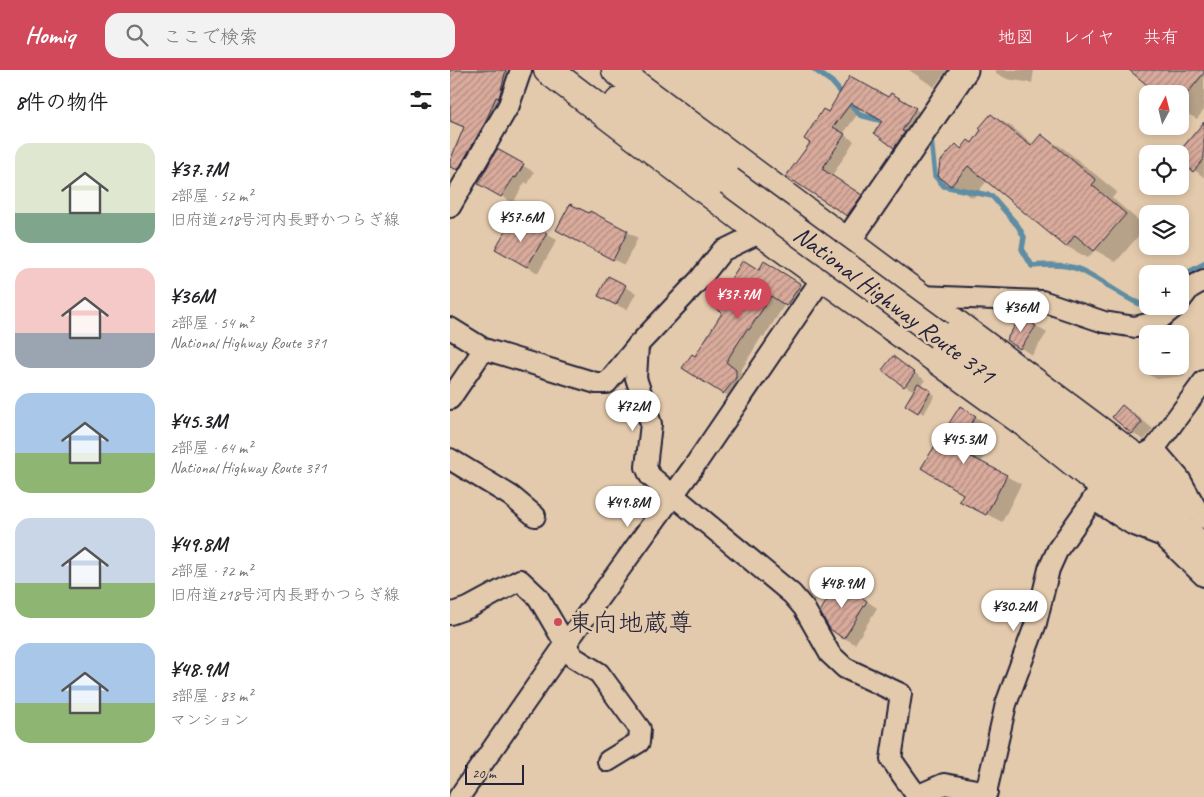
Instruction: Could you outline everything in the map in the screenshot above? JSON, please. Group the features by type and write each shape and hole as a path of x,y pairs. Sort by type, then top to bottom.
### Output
{"highway":[{"path":"548,70 761,232 1029,426 1133,510 1192,522"},
{"name":"National Highway Route 371","path":"576,70 939,335 1116,470 1192,522 1204,549"},
{"path":"616,70 1133,456 1163,485 1192,522"}],"main road":[{"path":"823,277 965,70"}],"street":[{"path":"450,207 509,105 521,70"},
{"path":"450,328 484,349 596,383 607,383 638,345 700,279 722,251 761,232"},
{"path":"459,797 672,496 823,277"},
{"path":"1189,289 1204,280"},
{"path":"920,296 1042,301 1104,322 1135,326 1156,322 1165,315"},
{"path":"638,345 636,378 651,424 646,467 650,476 792,594 804,608 830,654 845,668 901,694 890,759 917,796 944,784 986,795 1006,704 1036,623 1049,569 1058,549 1095,497 1132,524 1163,536 1204,576"},
{"path":"450,400 484,349"},
{"path":"1192,522 1197,510 1179,478 1150,452 1204,381"},
{"path":"450,459 511,496 534,516"},
{"path":"450,614 470,607 520,580 538,597 573,657 599,673 640,729 639,742 608,761"}],"building":[{"path":"450,70 506,70 499,98 496,97 486,121 458,170 450,167 450,161 464,127 450,121"},
{"path":"1129,70 1204,70 1204,73 1189,92 1189,85 1147,85"},
{"path":"850,76 888,97 891,93 916,108 902,131 905,132 894,148 874,133 882,121 851,103 833,127 845,134 822,169 862,195 847,216 786,176 810,143 804,139 823,109 828,112"},
{"path":"991,114 1031,146 1041,134 1096,180 1092,185 1126,214 1094,251 1075,235 1066,247 968,166 951,186 938,176 940,162 956,144 961,149 968,140 972,143 981,130 979,128"},
{"path":"1204,122 1204,159 1193,172 1189,169 1189,145 1185,145"},
{"path":"497,149 524,164 501,197 478,184"},
{"path":"570,204 589,213 590,211 628,231 613,260 556,230"},
{"path":"526,221 547,233 527,267 495,249 510,223 520,230"},
{"path":"743,260 759,270 764,261 801,284 786,306 771,296 749,330 747,329 726,362 736,370 736,378 723,394 682,368 692,354 695,356 722,313 713,307"},
{"path":"608,276 626,285 616,305 598,296"},
{"path":"1021,316 1036,326 1020,349 1006,340"},
{"path":"893,356 915,373 904,387 882,370"},
{"path":"918,383 931,391 918,413 905,405"},
{"path":"1122,405 1142,422 1132,434 1112,417"},
{"path":"960,406 976,416 968,428 979,435 966,454 1007,475 986,515 959,501 963,494 921,468"},
{"path":"838,581 867,601 844,639 830,629 820,612"}],"waterway":[{"path":"815,70 832,82 860,115 887,122"},
{"path":"931,139 935,176 944,186 992,196 1018,226 1024,237 1022,249 1032,266 1059,265 1084,271 1139,304"},
{"path":"1189,272 1204,264"}],"place":[{"name":"東向地蔵尊","path":"558,622"}]}
